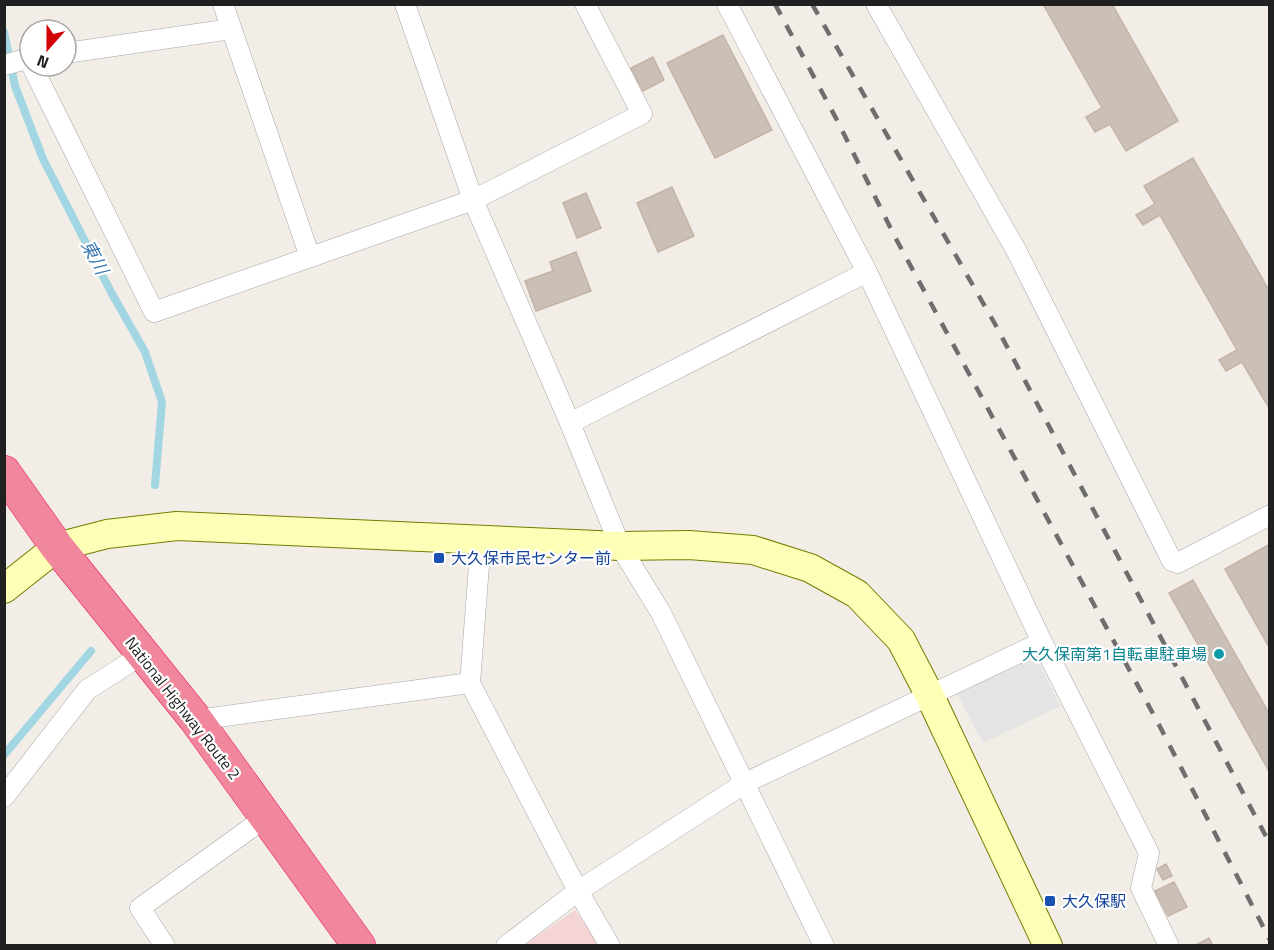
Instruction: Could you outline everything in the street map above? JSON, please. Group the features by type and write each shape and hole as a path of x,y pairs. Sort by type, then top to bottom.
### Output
{"highway":[{"name":"National Highway Route 2","path":"4,472 57,547 196,720 359,945"}],"street":[{"path":"223,4 310,257"},
{"path":"405,4 473,200 570,423 620,546 661,613 824,945"},
{"path":"32,78 154,312 473,200 642,114 585,4"},
{"path":"727,4 867,272 1042,642 1149,853 1142,888 1169,945"},
{"path":"876,4 1016,250 1172,561 1178,563 1269,515"},
{"path":"78,51 231,29"},
{"path":"570,423 867,272"},
{"path":"4,590 57,547 107,534 177,526 620,546 689,545 753,550 810,568 857,594 901,640 929,694 1047,945"},
{"path":"481,539 470,683 578,891 610,945"},
{"path":"506,945 578,891 745,783 1042,642"},
{"path":"4,797 87,690 142,654"},
{"path":"196,720 470,683"},
{"path":"165,945 140,908 266,817"}],"shaded area":[{"path":"1023,659 1040,665 1060,706 983,743 956,692"},
{"path":"575,910 599,945 523,946"}],"building":[{"path":"1043,4 1112,4 1178,121 1126,151 1110,124 1095,132 1086,117 1102,108"},
{"path":"723,35 772,130 715,158 667,63"},
{"path":"653,57 664,80 643,91 631,68"},
{"path":"1193,158 1270,292 1269,408 1242,362 1226,371 1219,360 1237,350 1160,215 1143,225 1136,215 1155,204 1144,186"},
{"path":"672,187 694,236 658,252 637,203"},
{"path":"586,193 601,228 577,238 563,203"},
{"path":"576,252 591,291 536,311 525,281 553,271 550,262"},
{"path":"1270,544 1270,649 1225,569"},
{"name":"大久保南第1自転車駐車場","path":"1193,580 1270,715 1270,773 1169,593"},
{"path":"1166,864 1172,876 1163,880 1157,869"},
{"path":"1174,882 1187,907 1168,916 1155,891"},
{"path":"1209,938 1213,946 1194,946"}],"waterway":[{"name":"東川","path":"4,32 15,86 43,159 111,292 145,352 162,402 155,485"},
{"path":"4,755 91,651"}],"railway":[{"path":"775,4 838,122 895,237 1157,721 1270,940"},
{"path":"812,4 995,324 1270,844"}],"place":[{"name":"大久保市民センター前","path":"439,558"},
{"name":"大久保南第1自転車駐車場","path":"1219,654"},
{"name":"大久保駅","path":"1050,901"}]}
